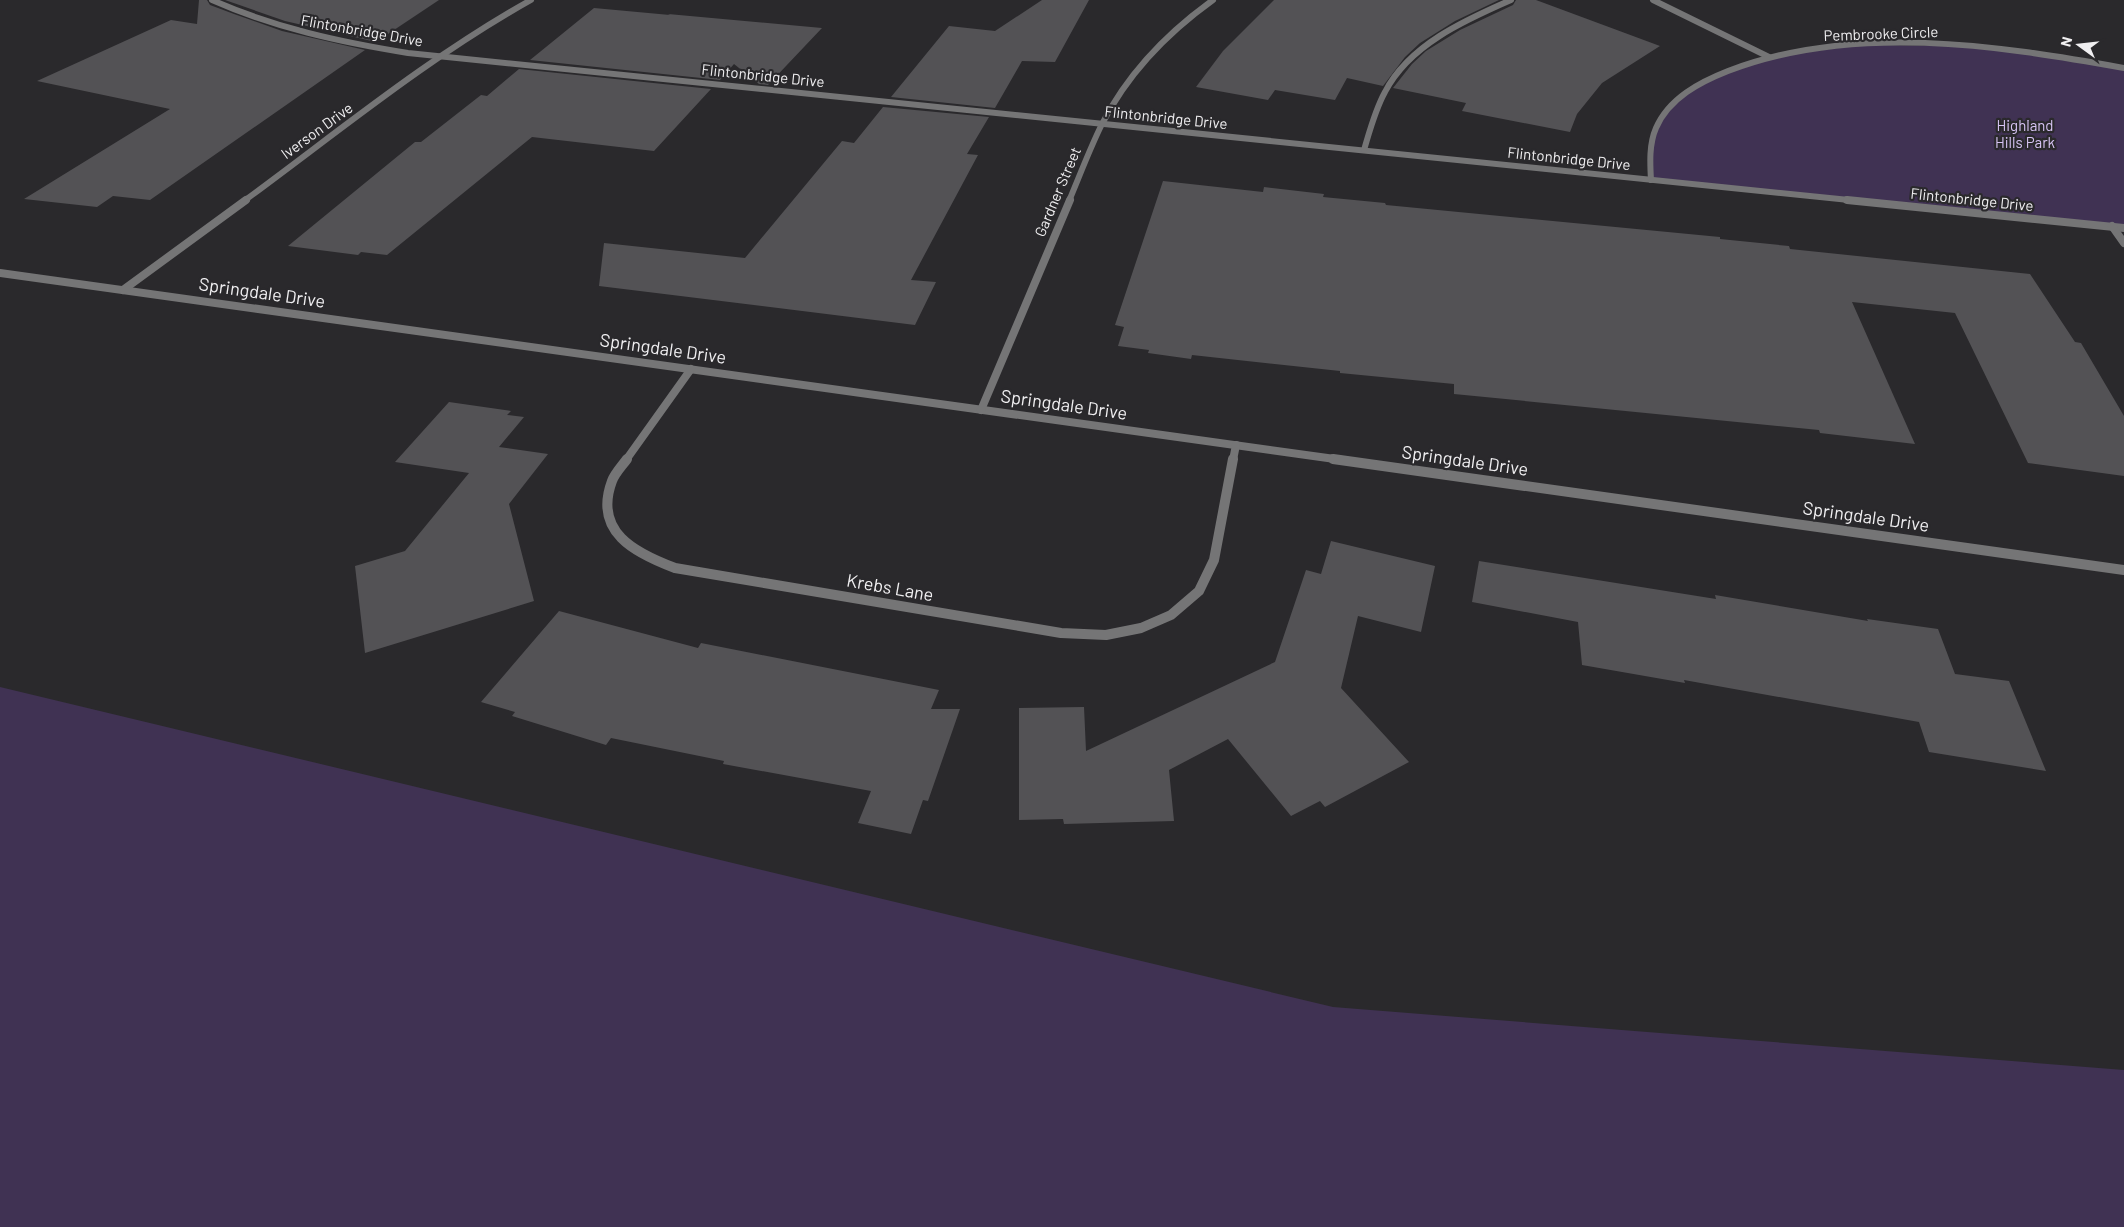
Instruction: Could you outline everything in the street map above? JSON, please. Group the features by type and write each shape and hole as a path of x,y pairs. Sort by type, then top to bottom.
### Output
{"street":[{"name":"Flintonbridge Drive","path":"212,0 251,19 295,33 349,44 441,56 2124,228"},
{"name":"Iverson Drive","path":"123,290 441,56 485,26 531,0"},
{"name":"Gardner Street","path":"981,410 1102,124 1124,84 1153,49 1214,0"},
{"path":"1364,150 1376,108 1394,78 1419,52 1448,30 1484,11 1511,0"},
{"path":"1653,0 1769,57"},
{"name":"Pembrooke Circle","path":"1651,180 1650,150 1656,126 1673,103 1694,86 1726,70 1769,57 1843,46 1916,44 2036,53 2124,68"},
{"path":"2112,226 2124,243"},
{"name":"Springdale Drive","path":"0,273 2124,570"},
{"name":"Krebs Lane","path":"691,369 612,480 607,499 607,515 614,532 626,545 644,557 675,568 1061,633 1106,635 1141,628 1171,615 1200,591 1214,560 1236,445"}],"green space":[{"name":"Highland Hills Park","path":"1862,45 1968,46 2124,68 2124,227 1652,179 1651,150 1658,127 1674,104 1694,86 1769,57"},
{"path":"0,687 1333,1007 2124,1070 2124,1227 0,1227"}],"building":[{"path":"199,0 207,0 210,5 282,31 365,50 150,200 113,196 97,207 24,199 170,109 37,81 171,20 197,24"},
{"path":"225,0 439,0 376,42 285,21"},
{"path":"1042,0 1089,0 1055,62 1022,61 995,108 891,97 949,26 995,31"},
{"path":"1274,0 1499,0 1455,21 1420,43 1405,57 1383,86 1347,78 1335,100 1275,90 1268,100 1196,87 1223,51"},
{"path":"1516,0 1536,0 1660,46 1602,83 1577,114 1570,132 1462,111 1466,103 1393,88 1412,64 1426,51 1460,30 1513,5"},
{"path":"594,8 822,28 768,85 759,84 734,64 720,80 530,60"},
{"path":"519,69 711,89 654,151 532,137 387,255 361,252 358,255 288,246 415,142 421,142 481,95 487,96"},
{"path":"883,107 989,117 967,154 978,155 911,280 936,282 915,325 599,286 604,243 745,258 842,141 854,143"},
{"path":"1163,181 1263,192 1264,187 1324,194 1323,197 1385,203 1386,205 1720,237 1720,239 1789,246 1790,249 2030,274 2075,342 2081,343 2124,416 2124,476 2028,463 1955,313 1852,302 1915,444 1820,433 1819,430 1454,394 1454,384 1340,373 1340,371 1192,355 1191,359 1148,353 1149,350 1118,346 1124,327 1115,325"},
{"path":"449,402 511,411 507,415 524,417 499,447 548,454 509,504 534,601 365,653 355,566 405,551 469,473 395,462"},
{"path":"1331,541 1435,566 1421,632 1358,616 1341,688 1409,762 1325,807 1320,801 1291,816 1228,739 1169,770 1174,821 1064,824 1063,819 1019,820 1019,708 1084,707 1086,751 1275,662 1306,570 1321,574"},
{"path":"1479,561 1716,599 1715,595 1868,621 1867,619 1938,629 1955,674 2009,681 2046,771 1929,752 1919,722 1684,680 1685,683 1582,665 1578,622 1472,602"},
{"path":"559,611 698,648 701,643 939,690 931,709 960,709 928,801 923,800 911,834 858,823 871,791 723,764 724,761 611,738 606,745 512,716 515,712 481,702"}]}
